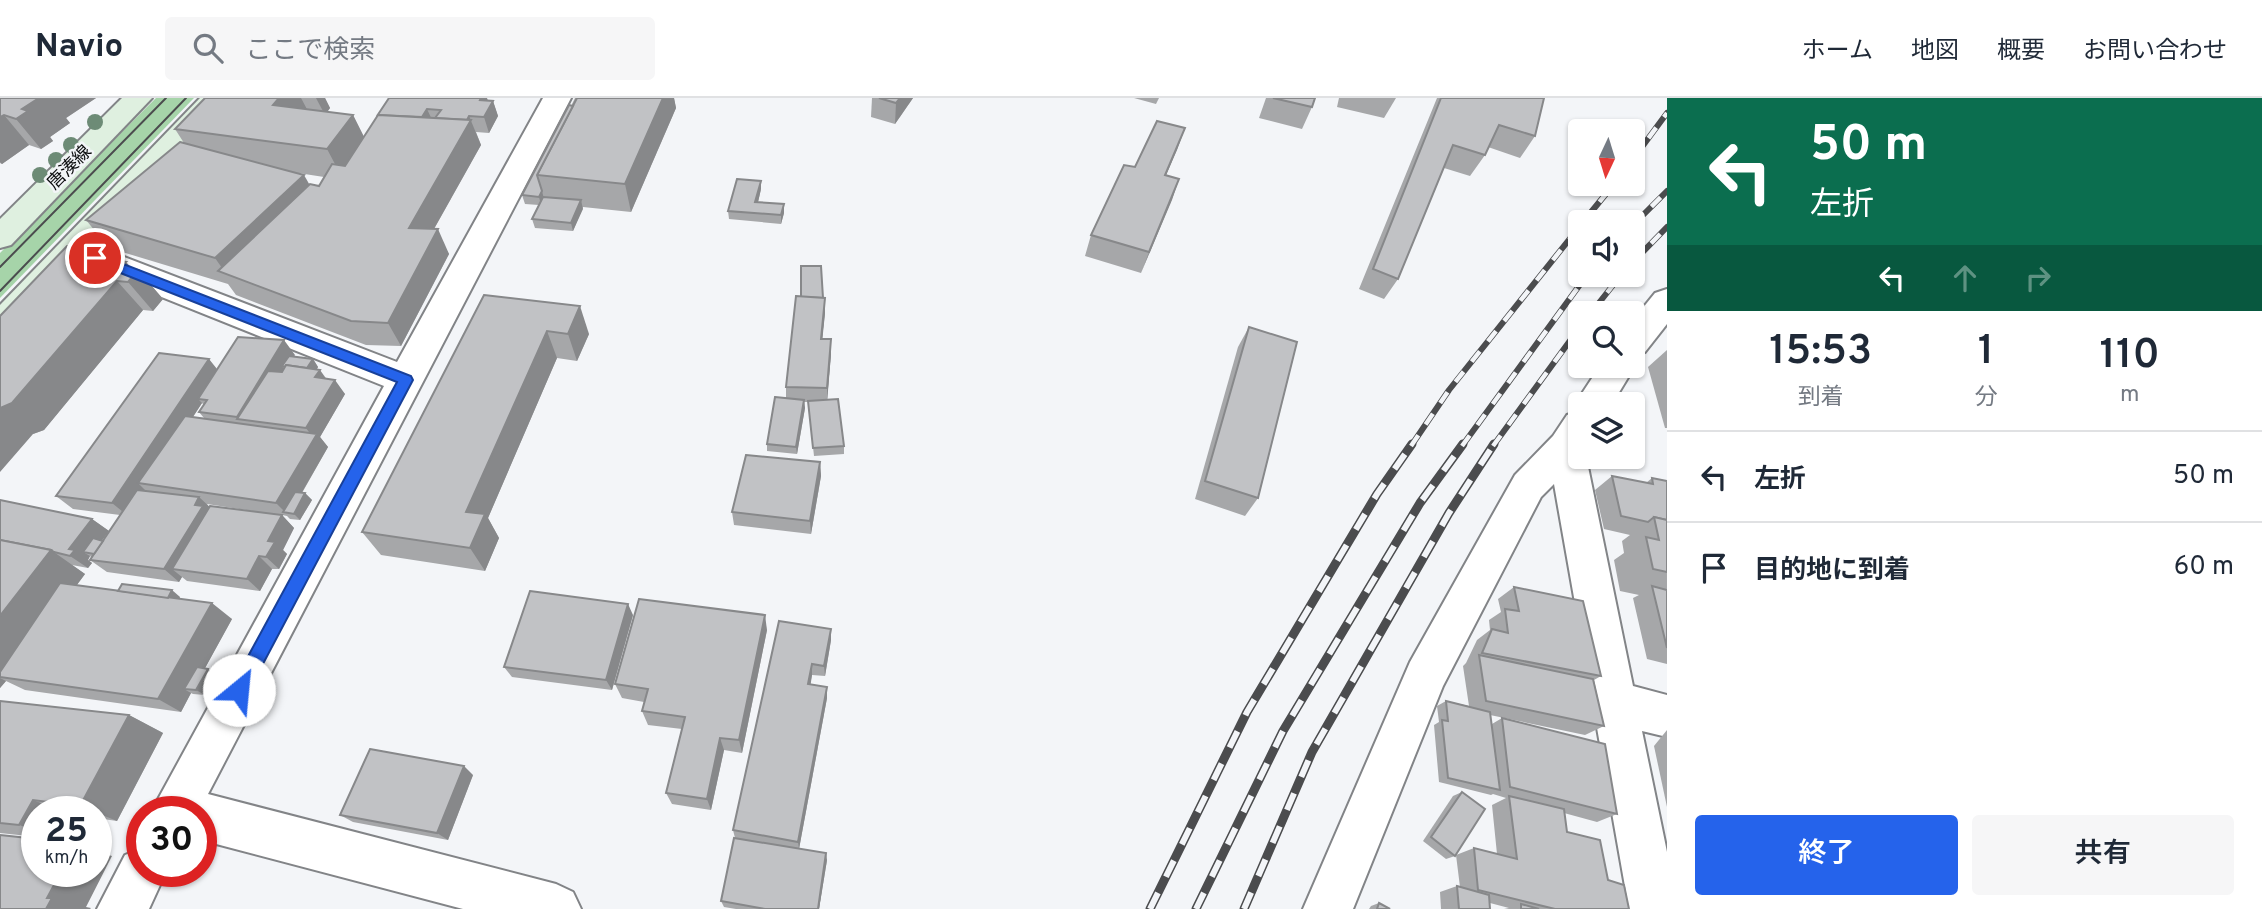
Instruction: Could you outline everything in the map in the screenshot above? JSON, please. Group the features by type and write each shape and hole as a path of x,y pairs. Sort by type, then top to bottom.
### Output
{"street":[{"name":"唐湊線","path":"5,224 138,98"},
{"path":"0,326 215,98"},
{"path":"192,796 406,380 556,98"},
{"path":"72,249 406,380"},
{"path":"1645,329 1667,301"},
{"path":"1645,347 1667,352"},
{"path":"1328,909 1425,676 1528,486 1568,442"},
{"path":"1578,469 1615,703 1654,909"},
{"path":"1615,703 1667,716"},
{"path":"217,821 556,909"},
{"path":"122,909 134,887"}],"green space":[{"path":"156,98 194,98 0,298 0,253"}],"building":[{"path":"0,98 39,98 22,109 28,111 16,119 4,115 0,117"},
{"path":"205,98 279,98 273,105 353,115 327,149 175,129"},
{"path":"389,98 481,98 480,100 493,101 484,117 469,116 467,120 435,118 441,110 427,109 422,117 377,116"},
{"path":"577,98 663,98 625,184 537,175"},
{"path":"879,98 900,98 896,103"},
{"path":"1273,98 1315,98 1312,107"},
{"path":"1441,98 1544,98 1535,136 1499,125 1485,155 1453,145 1398,279 1373,269"},
{"path":"569,105 573,106 537,175 542,191 539,197 522,195"},
{"path":"378,115 471,120 409,228 438,229 388,323 351,321 218,271 310,184 319,186 332,164 345,166"},
{"path":"1157,121 1185,128 1165,175 1179,179 1149,252 1091,235 1124,165 1135,167"},
{"path":"180,142 304,175 215,258 86,220"},
{"path":"737,179 761,181 755,202 784,204 781,215 728,211"},
{"path":"543,197 581,200 571,223 532,219"},
{"path":"67,246 96,250 90,256 126,262 120,267 138,270 128,282 117,281 12,403 0,408 0,316"},
{"path":"801,266 821,266 823,298 801,297"},
{"path":"484,295 580,306 568,334 547,331 466,512 485,514 470,548 362,532"},
{"path":"796,296 825,298 821,339 831,339 827,388 786,387"},
{"path":"1249,327 1297,342 1258,498 1205,481"},
{"path":"238,337 284,340 237,417 199,412 207,400 198,399"},
{"path":"159,353 209,359 112,503 56,496"},
{"path":"289,356 313,359 307,368 282,366"},
{"path":"286,365 320,370 315,377 335,380 306,428 237,419 268,371 282,372"},
{"path":"775,397 804,400 796,447 767,444"},
{"path":"838,399 844,446 813,448 808,401"},
{"path":"185,416 317,434 276,503 138,483"},
{"path":"746,455 820,462 810,521 732,512"},
{"path":"1612,476 1653,484 1652,478 1667,481 1667,520 1654,517 1648,522 1621,516"},
{"path":"137,490 199,497 195,505 203,506 164,569 90,560"},
{"path":"295,492 305,493 294,514 283,512"},
{"path":"0,500 92,519 69,549 75,550 70,556 0,540"},
{"path":"210,506 282,515 268,541 275,542 266,557 259,556 247,579 172,569"},
{"path":"1654,517 1667,520 1667,572 1653,569 1646,537 1659,540"},
{"path":"93,538 103,541 94,554 83,552"},
{"path":"0,540 51,550 0,616"},
{"path":"60,583 212,603 158,699 0,677 0,672"},
{"path":"122,584 172,590 168,598 118,591"},
{"path":"1652,586 1667,590 1667,648"},
{"path":"1514,587 1583,601 1601,676 1482,653 1492,629 1508,633 1505,609 1519,611"},
{"path":"530,591 628,604 606,680 504,667"},
{"path":"639,599 765,615 739,740 720,738 707,799 666,793 685,717 642,711 648,689 615,684"},
{"path":"779,621 831,629 824,666 812,664 808,684 827,687 798,842 733,830"},
{"path":"1479,655 1593,679 1604,726 1486,701"},
{"path":"197,667 208,669 196,690 184,689"},
{"path":"0,701 129,715 85,796 21,796 19,825 0,823"},
{"path":"1446,701 1490,712 1500,790 1448,778 1442,720 1448,721"},
{"path":"1502,718 1605,744 1617,814 1510,787"},
{"path":"370,749 464,766 437,833 340,815"},
{"path":"1462,792 1485,809 1455,856 1431,837"},
{"path":"1509,796 1564,809 1567,832 1600,840 1608,880 1624,885 1629,909 1555,909 1478,890 1474,848 1517,859"},
{"path":"0,835 21,837 21,887 53,887 47,898 52,898 46,909 0,909"},
{"path":"734,838 826,853 818,909 765,909 721,901"},
{"path":"1457,886 1489,895 1490,909 1459,909"},
{"path":"1379,903 1390,909 1377,909"},
{"path":"1521,904 1539,909 1521,909"}],"tram line":[{"path":"0,267 166,98"},
{"path":"0,291 186,98"}],"railway":[{"path":"1645,143 1667,113"},
{"path":"1645,213 1667,191"},
{"path":"1593,210 1604,196"},
{"path":"1645,250 1667,227"},
{"path":"1411,446 1449,390 1568,241"},
{"path":"1462,446 1578,287"},
{"path":"1600,301 1612,287"},
{"path":"1493,446 1568,343"},
{"path":"1150,909 1247,712 1377,494 1412,444"},
{"path":"1196,909 1283,731 1420,503 1463,444"},
{"path":"1244,909 1312,752 1449,513 1494,444"}],"route":[{"path":"95,258 406,380 239,690"}]}
